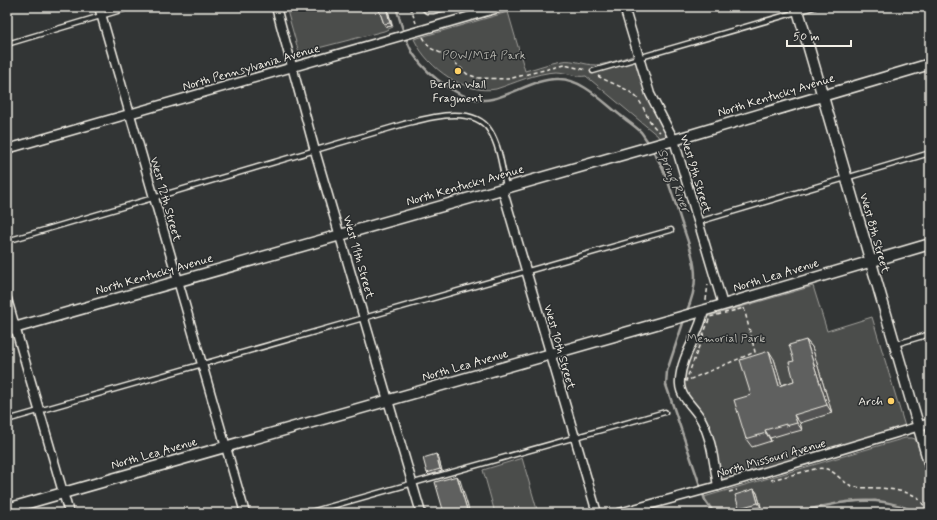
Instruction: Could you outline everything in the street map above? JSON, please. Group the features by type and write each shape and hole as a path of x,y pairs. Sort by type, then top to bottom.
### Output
{"street":[{"name":"West 12th Street","path":"99,7 245,513"},
{"name":"West 11th Street","path":"276,7 316,151 421,513"},
{"name":"North Pennsylvania Avenue","path":"7,150 502,7"},
{"name":"West 9th Street","path":"624,7 653,101 674,140 723,305"},
{"name":"West 8th Street","path":"797,9 930,466"},
{"name":"North Kentucky Avenue","path":"11,328 674,140 930,64"},
{"name":"West 10th Street","path":"504,187 526,272 597,513"},
{"name":"North Lea Avenue","path":"7,509 550,355 930,244"},
{"path":"7,299 11,328 39,411 69,513"},
{"path":"701,311 699,327 684,362 680,379 680,387 683,397 696,411 705,426 718,486"},
{"name":"North Missouri Avenue","path":"619,513 708,489 930,423"}],"lane":[{"path":"7,44 131,7"},
{"path":"423,7 427,11 448,7"},
{"path":"593,71 797,9 814,7"},
{"path":"7,240 432,117 450,115 471,117 481,121 491,132 497,148 504,187"},
{"path":"698,222 930,153"},
{"path":"7,420 671,230"},
{"path":"894,344 930,334"},
{"path":"307,513 665,412"}],"path":[{"path":"410,7 420,31 430,48 449,57 467,74 478,78 508,79 564,65 593,71 606,81 630,92 635,96 640,102 649,121"},
{"path":"744,308 755,352 686,381 710,317 744,308"},
{"path":"765,481 821,468 834,472 852,486 859,488 877,488 912,495 930,512"},
{"path":"718,486 721,491 726,493 738,490"}],"green space":[{"path":"286,7 387,7 393,27 384,31 299,53"},
{"name":"POW/MIA Park","path":"508,12 525,71 562,61 574,61 596,65 638,53 648,86 674,140 659,144 658,136 586,76 556,72 533,76 496,89 484,90 472,88 460,84 438,70 421,51 414,39"},
{"name":"Memorial Park","path":"813,286 827,331 872,317 906,430 718,486 708,437 686,400 680,379 702,319"},
{"path":"905,438 915,439 918,446 930,486 930,513 919,513 900,505 875,500 833,504 793,513 714,513 704,497"},
{"path":"522,458 538,513 495,513 483,470"}],"building":[{"path":"378,7 386,7 390,23 384,24"},
{"path":"806,340 827,405 794,415 797,423 786,426 786,424 765,430 766,433 746,439 734,400 751,395 740,360 769,351 779,386 794,381 789,362 794,361 789,345"},
{"path":"436,454 440,469 427,473 423,458"},
{"path":"457,476 468,513 444,513 435,482"},
{"path":"754,489 758,503 739,508 735,495"}],"waterway":[{"name":"Spring River","path":"396,7 406,38 414,55 428,72 448,88 471,98 482,100 500,97 542,81 551,79 568,80 592,92 639,130 650,145"},
{"name":"Spring River","path":"652,149 669,184 694,263 694,287 686,313"},
{"name":"Spring River","path":"684,320 667,371 666,385 705,500 714,513"},
{"name":"Spring River","path":"793,513 838,503 861,501 889,503 919,513"}],"place":[{"name":"Berlin Wall Fragment","path":"458,71"},
{"name":"Arch","path":"891,401"}]}
